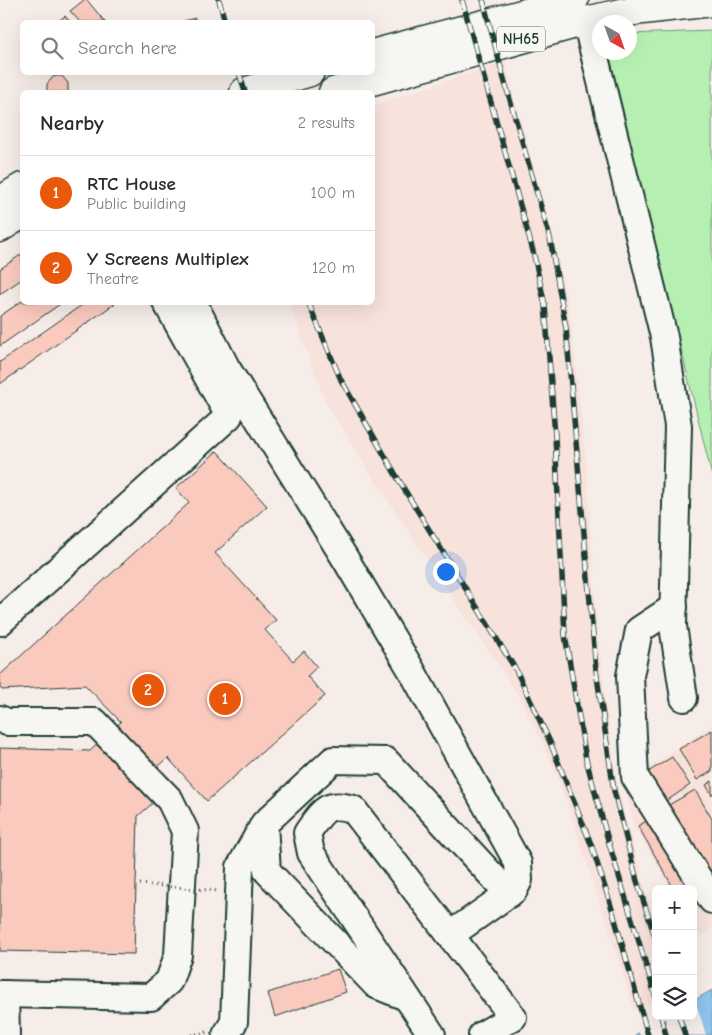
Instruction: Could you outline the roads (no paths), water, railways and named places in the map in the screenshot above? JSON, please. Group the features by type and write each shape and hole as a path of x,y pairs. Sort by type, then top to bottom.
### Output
{"highway":[{"name":"NH65","path":"375,53 580,10 625,12 712,2"},
{"name":"NH65","path":"339,90 580,10"},
{"path":"251,90 300,75"},
{"path":"0,201 20,188"},
{"path":"0,228 20,215"}],"street":[{"path":"580,10 664,337 678,426 673,626 684,698"},
{"path":"0,622 229,416 168,305"},
{"path":"195,305 226,367 412,670 518,863 519,880 514,890 450,935"},
{"path":"674,607 639,630 630,676 635,777 712,900"},
{"path":"0,719 7,722 95,722 170,800 185,831 178,955 169,981 151,997 3,994 6,1035"},
{"path":"226,1035 234,1022 240,867 264,824 334,760 386,761 509,894"},
{"path":"432,1035 311,853 307,833 322,811 338,805 353,809 513,1017 482,1035"},
{"path":"264,824 267,871 376,986 406,997"}],"water":[{"path":"712,990 712,1035 635,1035 660,1020 697,1020 697,999"}],"railway":[{"path":"219,0 224,20"},
{"path":"462,0 533,251 545,305 555,436 565,635 586,759 608,840 652,985"},
{"path":"483,0 550,238 566,328 596,670 614,791 637,881 653,930"},
{"path":"240,75 244,90"},
{"path":"309,305 341,380 404,489 516,670 550,742 591,844 612,909 648,1035"},
{"path":"662,1020 666,1035"},
{"path":"680,1020 685,1035"}],"place":[{"name":"Y Screens Multiplex","path":"148,690"},
{"name":"RTC House","path":"225,699"}]}
